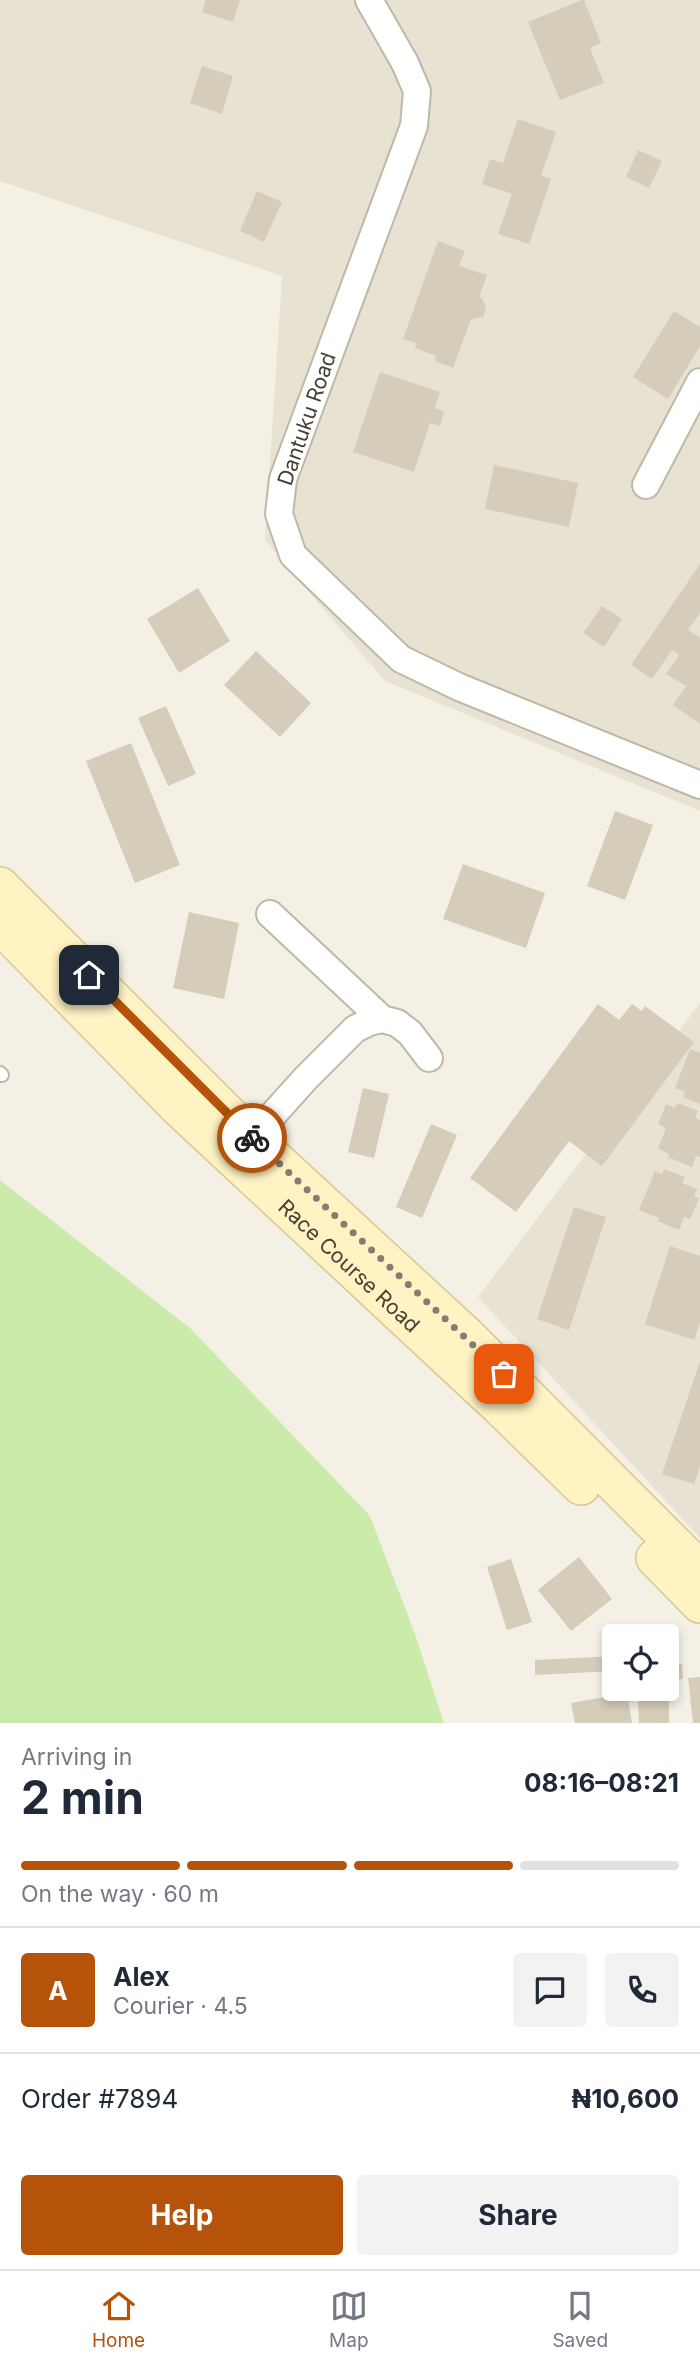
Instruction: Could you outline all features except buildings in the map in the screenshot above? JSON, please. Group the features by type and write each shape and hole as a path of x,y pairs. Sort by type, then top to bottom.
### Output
{"street":[{"name":"Dantuku Road","path":"369,0 405,63 417,90 414,126 283,479 279,514 293,555 401,659 459,687 700,785"},
{"path":"646,485 700,382"},
{"name":"Race Course Road","path":"0,886 252,1138 466,1335 700,1570"},
{"path":"270,914 382,1018 397,1023 411,1033 429,1058"},
{"name":"Race Course Road","path":"0,925 178,1107 499,1406 700,1604"},
{"path":"252,1138 355,1029 369,1021 382,1018"}],"shaded area":[{"path":"0,0 700,0 700,811 385,681 265,540 282,276 0,181"},
{"path":"700,1003 700,1538 478,1297"}],"green space":[{"path":"0,1180 190,1328 370,1516 415,1634 444,1723 0,1723"}],"way so far":[{"path":"252,1138 466,1335 504,1374"}],"route":[{"path":"89,975 252,1138"}]}
